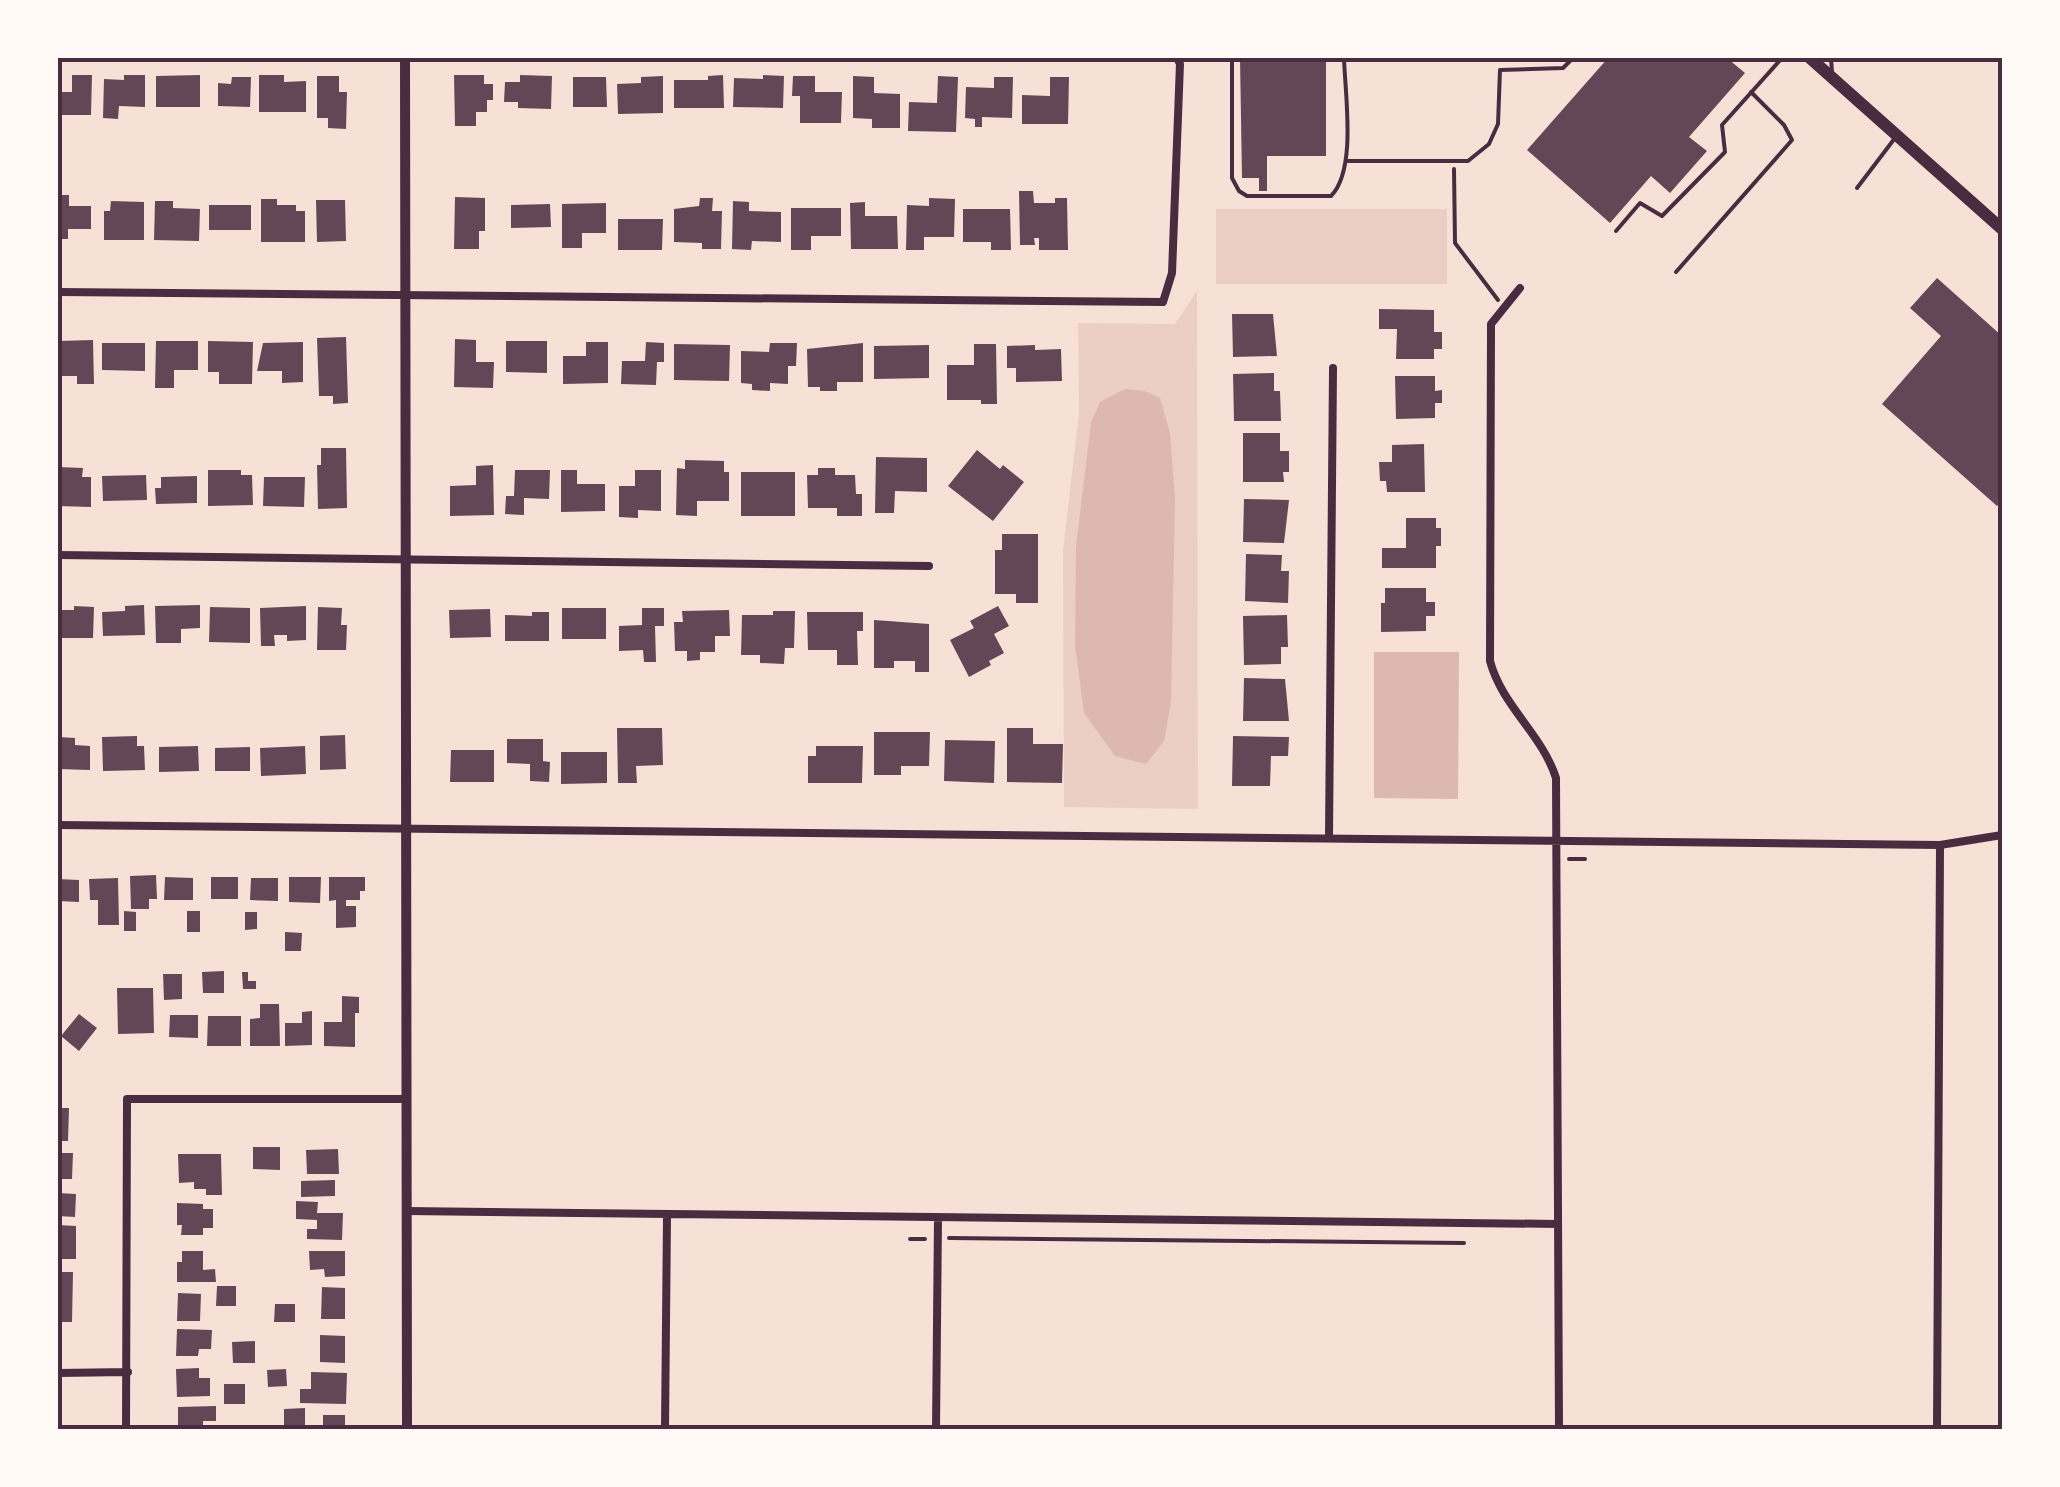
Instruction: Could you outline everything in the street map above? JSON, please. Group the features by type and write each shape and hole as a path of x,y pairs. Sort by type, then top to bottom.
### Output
{"main road":[{"path":"1810,58 2002,229"}],"street":[{"path":"405,58 406,1430"},
{"path":"58,292 404,292 1163,302 1172,273 1180,64 1177,58"},
{"path":"1520,288 1491,324 1490,661 1495,682 1549,757 1556,778 1559,1430"},
{"path":"1329,837 1333,368"},
{"path":"58,555 929,566"},
{"path":"58,825 1940,846 2002,835"},
{"path":"1937,1430 1940,846"},
{"path":"126,1430 127,1098 408,1100"},
{"path":"406,1211 1558,1224"},
{"path":"665,1430 667,1216"},
{"path":"936,1430 938,1218"},
{"path":"58,1373 128,1372"}],"lane":[{"path":"1232,58 1232,178 1247,196 1331,196 1340,188 1346,161 1344,58"},
{"path":"1346,161 1468,161 1489,144 1498,124 1500,70 1563,68 1573,58"},
{"path":"1616,231 1640,203 1662,216 1726,152 1722,125 1782,58"},
{"path":"1831,58 1833,77"},
{"path":"1676,272 1792,140 1784,125 1752,92"},
{"path":"1858,188 1898,134"}],"path":[{"path":"1454,161 1455,244 1504,308"},
{"path":"910,1239 1464,1243"}],"shaded area":[{"path":"1216,209 1447,209 1447,284 1216,284"},
{"path":"1197,291 1198,809 1064,807 1063,551 1079,413 1078,323 1175,324"},
{"path":"1125,389 1145,391 1160,398 1170,433 1175,499 1171,701 1164,741 1146,764 1115,756 1084,713 1075,645 1076,547 1091,422 1100,402"},
{"path":"1374,652 1459,652 1458,799 1374,798"}],"building":[{"path":"1240,58 1326,58 1326,156 1267,156 1267,191 1259,191 1259,178 1242,178"},
{"path":"1608,58 1727,58 1745,73 1689,137 1707,151 1670,193 1651,176 1610,223 1527,150"},
{"path":"72,75 92,75 91,115 58,115 58,92 72,92"},
{"path":"124,75 145,75 145,107 119,106 118,119 103,118 104,79 124,80"},
{"path":"200,75 200,107 156,107 156,76"},
{"path":"259,75 284,75 284,82 306,81 306,112 259,112"},
{"path":"454,75 484,75 484,84 493,84 493,100 487,100 487,112 476,112 476,126 455,126"},
{"path":"520,75 552,76 551,109 518,108 518,102 504,102 505,82 520,82"},
{"path":"723,75 724,108 674,108 674,80 708,80 708,76"},
{"path":"763,75 784,76 783,108 733,107 734,78 763,79"},
{"path":"317,76 339,76 339,92 347,92 346,129 328,128 328,118 317,118"},
{"path":"663,76 663,113 618,114 617,84 641,83 641,77"},
{"path":"793,76 815,76 815,92 842,92 841,123 800,123 800,96 792,96"},
{"path":"853,76 874,77 874,93 900,94 900,128 872,128 872,119 853,118"},
{"path":"938,76 958,77 956,132 908,131 909,102 937,103"},
{"path":"232,77 251,77 250,107 218,106 218,83 231,84"},
{"path":"573,77 606,77 607,107 573,107"},
{"path":"994,77 1013,77 1012,118 982,117 982,127 975,127 975,119 965,118 966,87 994,88"},
{"path":"1050,77 1069,77 1068,124 1022,124 1022,95 1050,96"},
{"path":"1019,191 1033,191 1034,203 1055,203 1055,198 1067,198 1068,250 1039,250 1039,238 1034,238 1035,245 1020,245"},
{"path":"58,195 69,195 69,206 91,206 91,229 68,229 68,239 58,239"},
{"path":"455,197 485,198 485,231 479,231 479,249 454,249"},
{"path":"700,198 713,198 712,211 722,211 721,249 702,249 702,243 674,242 674,209 699,206"},
{"path":"929,198 955,199 954,237 924,237 924,250 906,250 907,205 929,206"},
{"path":"261,199 277,199 277,205 296,205 296,211 305,211 305,242 261,242"},
{"path":"316,200 345,200 346,241 317,242"},
{"path":"111,201 144,202 144,240 104,240 104,211 110,211"},
{"path":"155,201 173,201 173,208 200,209 199,241 154,240"},
{"path":"733,201 749,202 749,211 781,212 781,242 752,241 751,250 732,249"},
{"path":"865,202 865,216 897,216 898,249 851,249 850,203"},
{"path":"606,203 606,233 582,233 582,248 562,248 562,204"},
{"path":"550,204 551,227 511,228 511,205"},
{"path":"209,205 251,205 251,230 209,230"},
{"path":"791,208 841,208 841,236 811,236 811,250 791,250"},
{"path":"963,209 1010,209 1011,250 991,250 991,242 963,242"},
{"path":"618,219 663,219 662,250 618,250"},
{"path":"1937,278 2002,336 2002,500 1997,506 1882,404 1941,336 1910,308"},
{"path":"1379,309 1434,310 1434,332 1442,332 1442,349 1434,349 1434,359 1396,359 1397,329 1379,329"},
{"path":"1232,314 1273,314 1277,356 1233,357"},
{"path":"346,337 348,403 333,404 333,396 319,396 317,338"},
{"path":"455,339 476,340 476,362 494,362 493,388 454,387"},
{"path":"93,340 94,384 77,384 77,376 61,376 58,341"},
{"path":"156,341 198,341 198,370 174,370 174,388 155,388"},
{"path":"208,341 253,342 252,384 219,384 219,372 208,372"},
{"path":"506,341 547,341 547,373 506,372"},
{"path":"303,342 303,382 282,383 282,371 257,371 263,343"},
{"path":"586,342 608,342 608,383 563,384 563,356 586,356"},
{"path":"646,342 664,343 664,362 657,362 656,385 621,384 622,361 645,361"},
{"path":"102,343 145,343 145,371 102,370"},
{"path":"770,343 797,343 796,366 788,366 788,384 770,383 770,391 752,390 752,384 741,383 741,351 769,352"},
{"path":"863,343 863,382 837,382 837,391 808,387 807,349"},
{"path":"674,344 730,345 729,381 674,380"},
{"path":"974,344 996,344 997,404 947,400 947,365 974,365"},
{"path":"929,345 929,378 874,379 874,346"},
{"path":"1035,345 1035,350 1061,349 1062,381 1016,382 1016,368 1007,368 1007,346"},
{"path":"1274,373 1274,391 1280,391 1281,421 1234,421 1233,374"},
{"path":"1395,376 1435,376 1435,391 1442,390 1442,403 1435,403 1435,418 1396,419"},
{"path":"1243,433 1280,433 1280,451 1289,451 1289,472 1283,472 1284,482 1243,482"},
{"path":"1424,444 1425,492 1387,492 1386,481 1380,481 1379,462 1392,462 1392,445"},
{"path":"321,448 346,448 347,508 318,509 317,465 321,465"},
{"path":"977,450 1024,482 993,521 948,486"},
{"path":"876,457 927,458 927,492 895,491 894,513 875,513"},
{"path":"685,460 724,461 724,472 729,472 729,501 697,501 697,516 676,515 677,468 685,469"},
{"path":"493,465 494,515 450,516 450,486 476,485 476,466"},
{"path":"58,467 83,468 82,477 91,477 91,507 58,506"},
{"path":"818,468 835,468 835,475 855,475 856,494 862,494 862,516 837,516 837,508 808,508 807,475 818,475"},
{"path":"208,470 241,470 241,475 252,475 253,505 208,506"},
{"path":"515,470 550,470 549,499 524,498 524,515 505,514 506,496 514,496"},
{"path":"561,470 577,470 577,484 605,484 605,511 561,512"},
{"path":"635,470 661,470 661,511 638,510 638,518 619,517 619,486 635,486"},
{"path":"741,472 795,472 795,516 741,516"},
{"path":"146,475 147,500 103,501 102,476"},
{"path":"197,476 197,503 156,504 155,488 161,488 161,477"},
{"path":"264,477 305,477 304,507 263,506"},
{"path":"1244,499 1289,500 1284,543 1243,542"},
{"path":"1406,518 1436,518 1436,528 1441,528 1441,546 1436,546 1436,568 1382,568 1382,548 1406,548"},
{"path":"1002,534 1038,534 1038,603 1016,603 1016,594 995,594 995,550 1002,550"},
{"path":"1246,554 1282,555 1281,571 1289,571 1288,603 1245,601"},
{"path":"1385,588 1426,588 1426,602 1435,602 1435,616 1426,616 1426,631 1381,632"},
{"path":"144,605 145,635 103,636 102,612"},
{"path":"200,605 200,628 181,629 181,643 156,643 155,606"},
{"path":"74,606 94,607 93,638 58,638 58,610 74,610"},
{"path":"306,606 306,640 287,641 287,635 274,635 275,646 261,646 260,608"},
{"path":"998,606 1009,626 994,634 1004,653 969,677 950,640 974,628 970,621"},
{"path":"210,607 250,608 250,643 209,642"},
{"path":"318,607 342,608 341,625 347,625 346,650 317,650"},
{"path":"562,608 606,608 606,639 562,639"},
{"path":"642,608 664,608 664,626 655,626 656,662 644,662 643,650 619,651 619,626 642,625"},
{"path":"490,609 491,637 450,638 449,610"},
{"path":"729,610 730,636 715,636 715,652 700,652 700,660 687,661 687,651 675,651 674,622 683,622 682,611"},
{"path":"773,611 795,611 794,648 785,648 784,664 760,663 760,655 741,655 742,615 773,615"},
{"path":"532,612 549,612 549,641 505,641 505,615 532,616"},
{"path":"807,612 863,612 863,631 857,631 858,665 837,665 837,650 808,650"},
{"path":"1287,615 1288,647 1281,647 1281,664 1244,665 1243,616"},
{"path":"874,620 929,624 929,672 915,672 915,661 894,661 894,668 874,668"},
{"path":"1244,678 1285,679 1289,721 1243,721"},
{"path":"617,728 662,728 663,765 636,766 637,783 618,783"},
{"path":"1007,728 1033,728 1033,744 1063,744 1062,783 1007,782"},
{"path":"874,732 930,732 929,766 901,766 901,775 874,775"},
{"path":"345,735 346,769 320,770 320,736"},
{"path":"137,736 137,746 144,746 145,770 103,771 102,737"},
{"path":"1233,736 1289,737 1288,756 1271,756 1270,786 1232,786"},
{"path":"58,737 75,738 75,745 90,746 90,770 58,769"},
{"path":"507,739 543,739 543,761 550,762 549,782 530,781 530,764 507,763"},
{"path":"945,740 995,741 994,783 944,781"},
{"path":"198,746 199,771 159,772 159,747"},
{"path":"305,746 306,774 261,776 260,748"},
{"path":"816,746 863,746 862,783 808,783 808,756 816,756"},
{"path":"250,747 250,771 215,771 215,748"},
{"path":"451,750 494,750 494,782 450,782"},
{"path":"561,752 607,752 607,783 561,784"},
{"path":"156,875 157,899 149,899 149,909 131,909 130,876"},
{"path":"165,877 193,878 193,900 164,900"},
{"path":"211,877 238,877 238,899 211,899"},
{"path":"289,877 321,877 320,903 289,902"},
{"path":"329,877 365,877 360,900 346,900 346,906 356,906 356,927 336,928 336,900 329,901"},
{"path":"118,878 119,925 98,925 98,900 90,900 89,879"},
{"path":"251,878 278,878 278,901 250,900"},
{"path":"58,879 79,880 79,902 58,901"},
{"path":"124,911 136,912 136,931 124,931"},
{"path":"187,911 200,911 200,932 187,932"},
{"path":"245,912 257,912 257,929 245,930"},
{"path":"285,932 302,933 301,951 285,951"},
{"path":"224,971 224,993 203,993 202,972"},
{"path":"242,972 248,972 248,981 256,981 256,989 243,989"},
{"path":"163,974 182,974 182,999 164,1000"},
{"path":"117,988 153,988 154,1033 118,1034"},
{"path":"342,996 359,997 355,1047 324,1046 324,1022 342,1022"},
{"path":"260,1004 279,1004 280,1046 250,1046 250,1019 260,1018"},
{"path":"312,1011 312,1045 285,1046 285,1023 302,1023 302,1012"},
{"path":"79,1014 97,1028 79,1051 61,1036"},
{"path":"170,1015 198,1015 198,1038 169,1037"},
{"path":"208,1016 241,1016 241,1046 207,1046"},
{"path":"58,1108 69,1108 68,1141 58,1141"},
{"path":"253,1147 280,1147 280,1170 253,1169"},
{"path":"338,1149 339,1174 307,1174 306,1150"},
{"path":"58,1153 73,1153 72,1179 58,1179"},
{"path":"178,1154 221,1154 222,1195 206,1195 206,1189 194,1189 194,1182 179,1183"},
{"path":"335,1180 335,1196 301,1197 301,1181"},
{"path":"58,1193 76,1194 75,1217 58,1216"},
{"path":"296,1201 318,1202 317,1213 343,1213 342,1240 307,1239 307,1229 317,1229 317,1220 296,1219"},
{"path":"177,1203 203,1204 203,1209 213,1209 213,1228 203,1228 203,1235 181,1235"},
{"path":"58,1225 76,1226 76,1259 58,1259"},
{"path":"182,1251 203,1251 203,1270 215,1269 216,1282 177,1282 177,1262 182,1262"},
{"path":"309,1251 345,1251 345,1276 325,1277 324,1269 310,1270"},
{"path":"58,1272 73,1272 72,1322 58,1322"},
{"path":"217,1286 236,1286 236,1306 216,1306"},
{"path":"322,1287 345,1288 345,1319 321,1319"},
{"path":"178,1293 201,1294 200,1321 177,1321"},
{"path":"275,1304 295,1304 295,1322 274,1322"},
{"path":"177,1329 212,1330 211,1349 199,1349 198,1356 176,1356"},
{"path":"320,1335 345,1336 345,1363 320,1362"},
{"path":"255,1341 255,1363 233,1363 232,1342"},
{"path":"199,1368 199,1378 210,1378 210,1396 177,1397 176,1369"},
{"path":"286,1369 287,1386 268,1387 267,1370"},
{"path":"311,1372 347,1373 346,1404 300,1403 300,1389 311,1389"},
{"path":"224,1384 245,1384 245,1404 224,1404"},
{"path":"216,1406 216,1421 203,1421 203,1430 178,1430 178,1407"},
{"path":"305,1408 305,1426 284,1426 284,1409"},
{"path":"323,1415 345,1415 345,1430 310,1430 310,1425 323,1425"}]}
